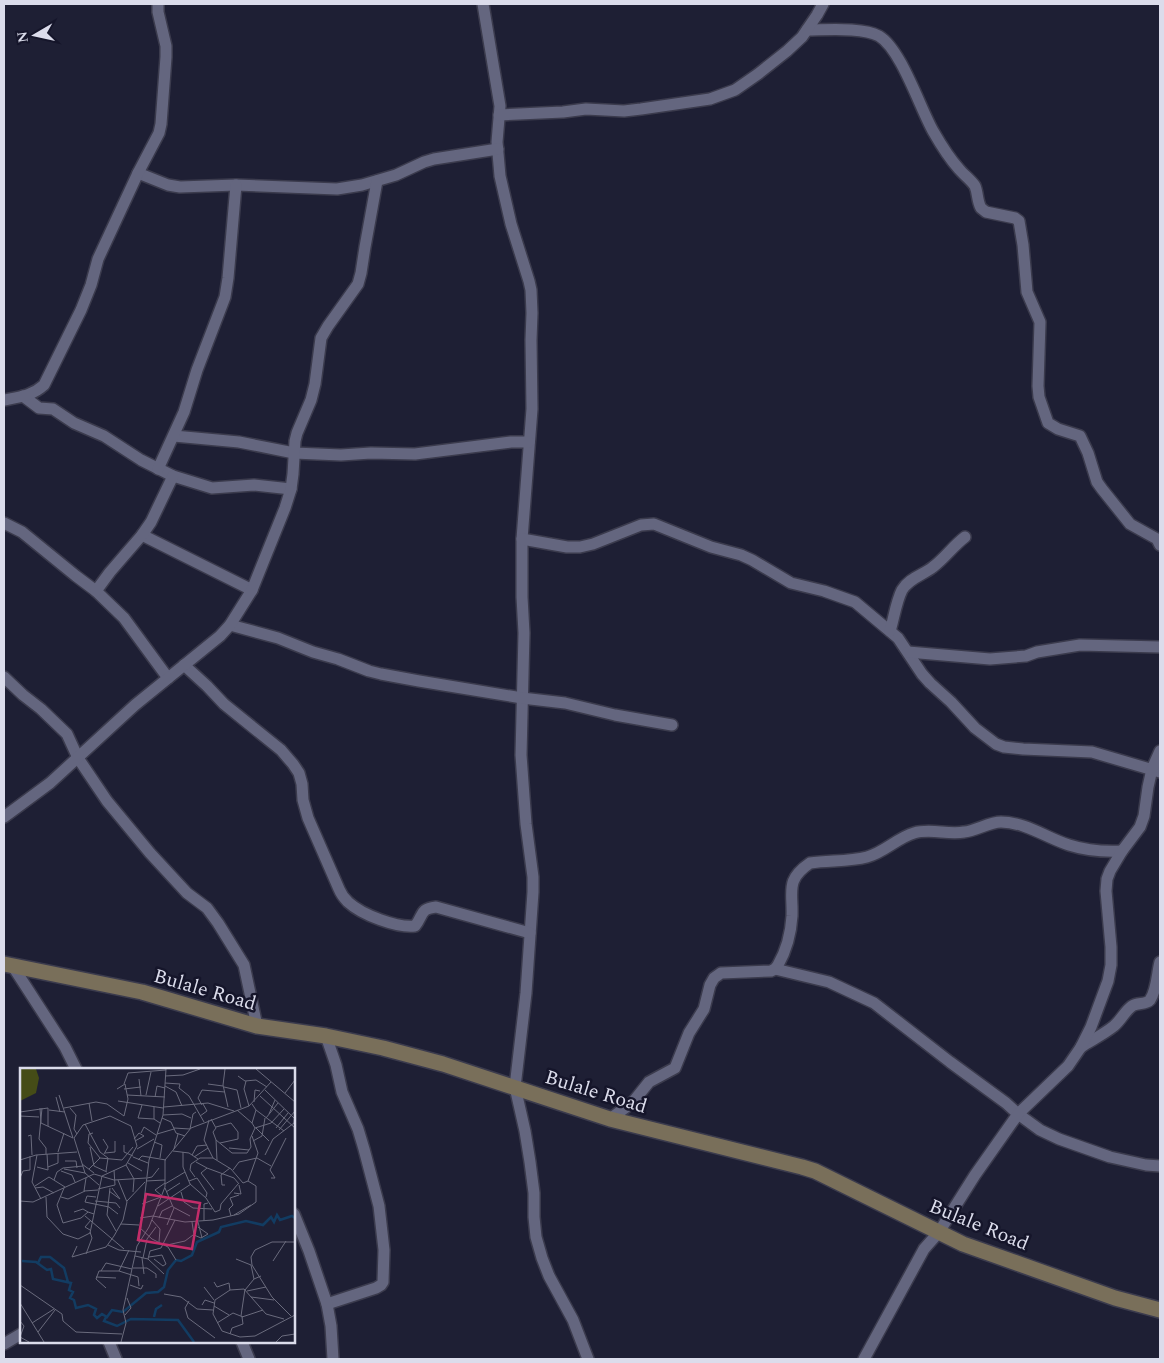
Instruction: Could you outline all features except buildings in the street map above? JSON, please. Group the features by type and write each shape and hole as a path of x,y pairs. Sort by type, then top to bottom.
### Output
{"street":[{"path":"4,400 30,395 44,385 81,310 91,286 98,259 159,133 166,70 166,46 158,4"},
{"path":"483,4 500,106 498,149 500,176 511,224 531,290 532,409 522,539 524,633 522,755 526,824 533,877 526,993 514,1087 525,1131 530,1162 534,1193 536,1237 549,1276 573,1320 588,1359"},
{"path":"499,115 586,109 641,110 710,99 735,90 787,51 807,30 823,4"},
{"path":"807,30 866,30 887,42 903,68 940,142 975,188 978,204 986,212 1015,218 1019,221 1024,245 1027,292 1040,322 1038,386 1039,397 1046,419 1051,426 1080,436 1088,453 1097,482 1102,489 1130,524 1157,539 1160,544"},
{"path":"138,173 168,185 180,187 236,185 337,189 377,181 396,175 429,160 498,149"},
{"path":"4,817 50,783 135,705 220,636 230,625 252,590 291,489 295,441 311,400 321,338 358,284 377,181"},
{"path":"158,469 184,412 197,370 225,297 236,185"},
{"path":"22,396 39,408 53,409 74,423 104,436 141,460 174,476 212,488 254,485 291,489"},
{"path":"174,436 238,442 294,453 355,455 371,453 415,454 529,442"},
{"path":"96,591 151,522 174,476"},
{"path":"4,522 22,532 96,591 124,618 168,678"},
{"path":"522,539 567,547 580,547 641,526 654,524 711,547 741,554 790,583 824,591 855,602 898,638 930,683 975,728 996,744 1023,749 1092,752 1156,771"},
{"path":"142,535 252,590"},
{"path":"890,632 900,596 905,586 934,566 965,537"},
{"path":"230,625 278,638 313,652 338,658 369,671 522,698 565,703 615,715 672,725"},
{"path":"908,652 990,658 1026,656 1038,652 1080,645 1160,647"},
{"path":"184,665 229,709 281,750 293,764 299,773 308,818 338,889 353,906 377,919 408,927 415,926 418,923 420,915 425,910 436,907 530,933"},
{"path":"4,677 67,734 78,758 107,801 150,853 187,893 207,908 218,923 244,965 257,1026"},
{"path":"864,1359 924,1249 938,1232 1018,1114 1068,1066 1081,1047 1091,1027 1108,981 1111,965 1106,891 1107,879 1122,851 1140,827 1144,816 1148,787 1156,771 1160,751"},
{"path":"775,969 781,960 789,935 792,916 791,887 799,872 811,862 869,857 905,837 921,831 961,833 977,830 998,822 1017,824 1069,845 1090,850 1103,852 1122,851"},
{"path":"1081,1047 1113,1027 1133,1006 1148,1002 1155,989 1160,962"},
{"path":"8,964 65,1047 75,1068"},
{"name":"Bulale Road","path":"8,964 142,992 257,1026 326,1036 409,1055 443,1064 610,1119 815,1171 963,1244 1115,1298 1160,1310"},
{"path":"610,1119 633,1102 649,1082 675,1068 689,1033 704,1009 710,985 714,978 721,973 766,972 775,969 829,982 874,1003 1040,1130 1110,1157 1160,1166"},
{"path":"326,1036 336,1065 342,1092 358,1129 364,1149 379,1206 384,1250 383,1282 381,1285 327,1304"},
{"path":"295,1216 327,1304 332,1326 333,1359"},
{"path":"4,1344 20,1335"},
{"path":"109,1343 116,1359"},
{"path":"242,1343 249,1359"}]}
